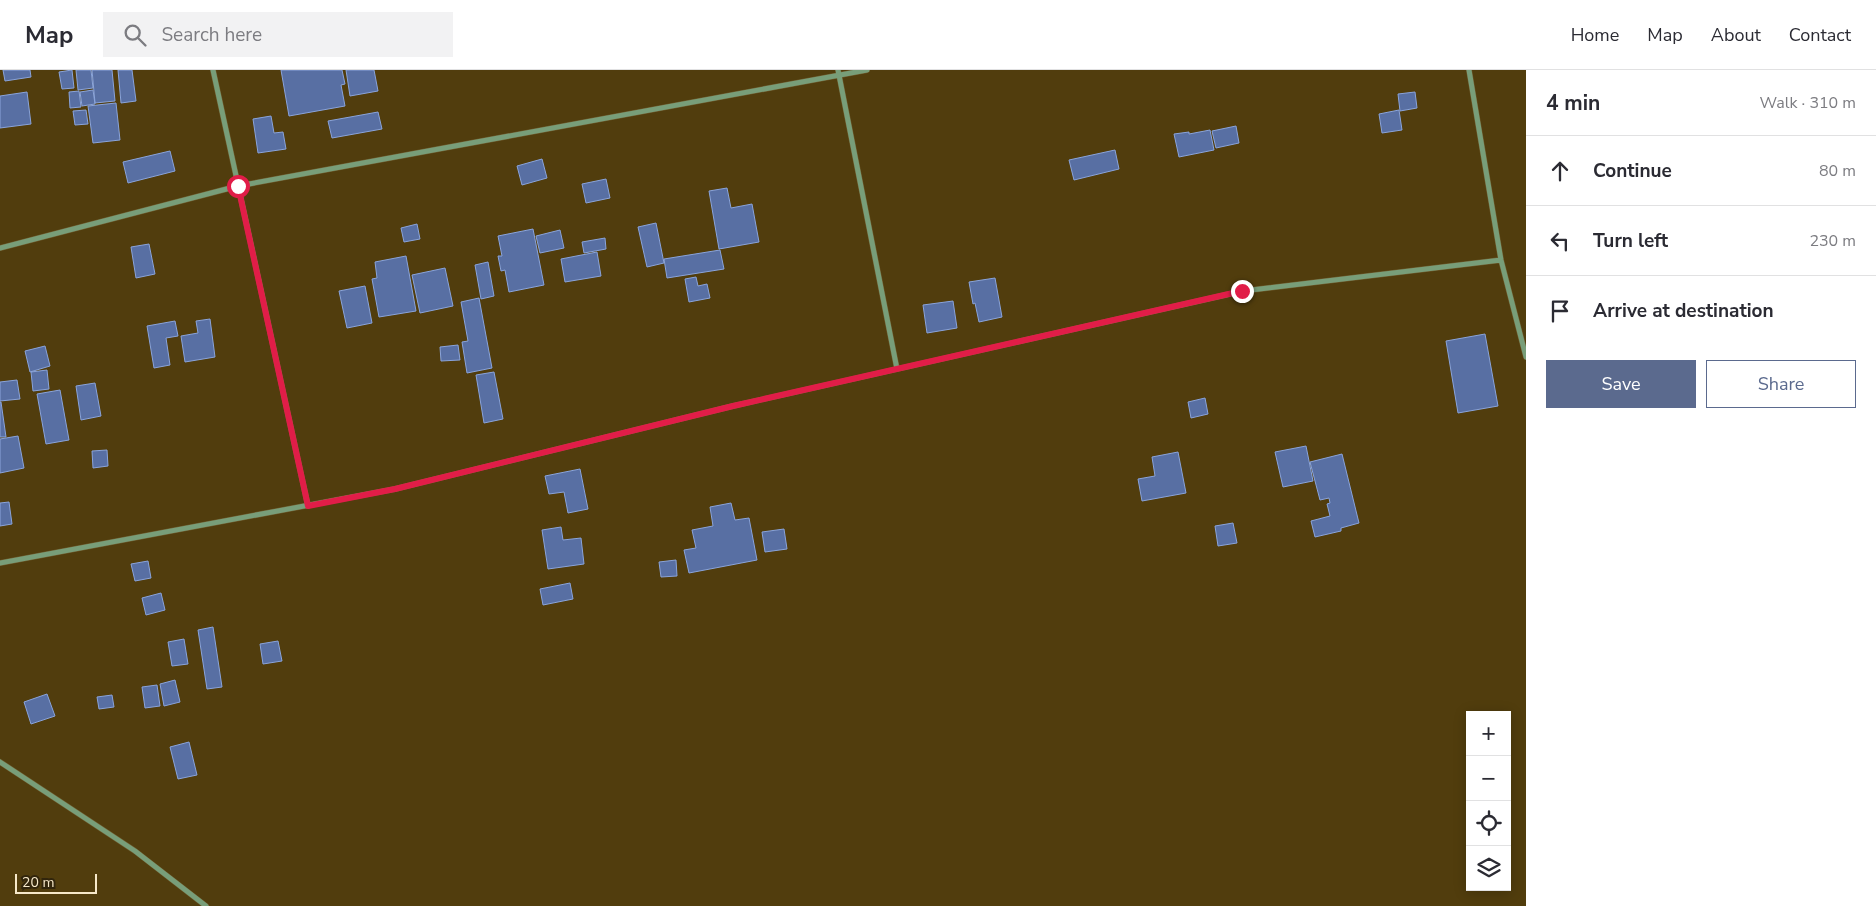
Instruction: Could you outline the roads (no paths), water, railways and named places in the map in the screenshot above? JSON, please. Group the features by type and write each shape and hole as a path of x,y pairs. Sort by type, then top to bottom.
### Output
{"street":[{"path":"212,70 308,506"},
{"path":"0,248 238,186 839,73 867,70"},
{"path":"1469,70 1501,260 1526,357"},
{"path":"839,73 897,369"},
{"path":"0,563 395,489 733,406 1242,291 1501,260"},
{"path":"0,762 135,851 206,906"}]}
